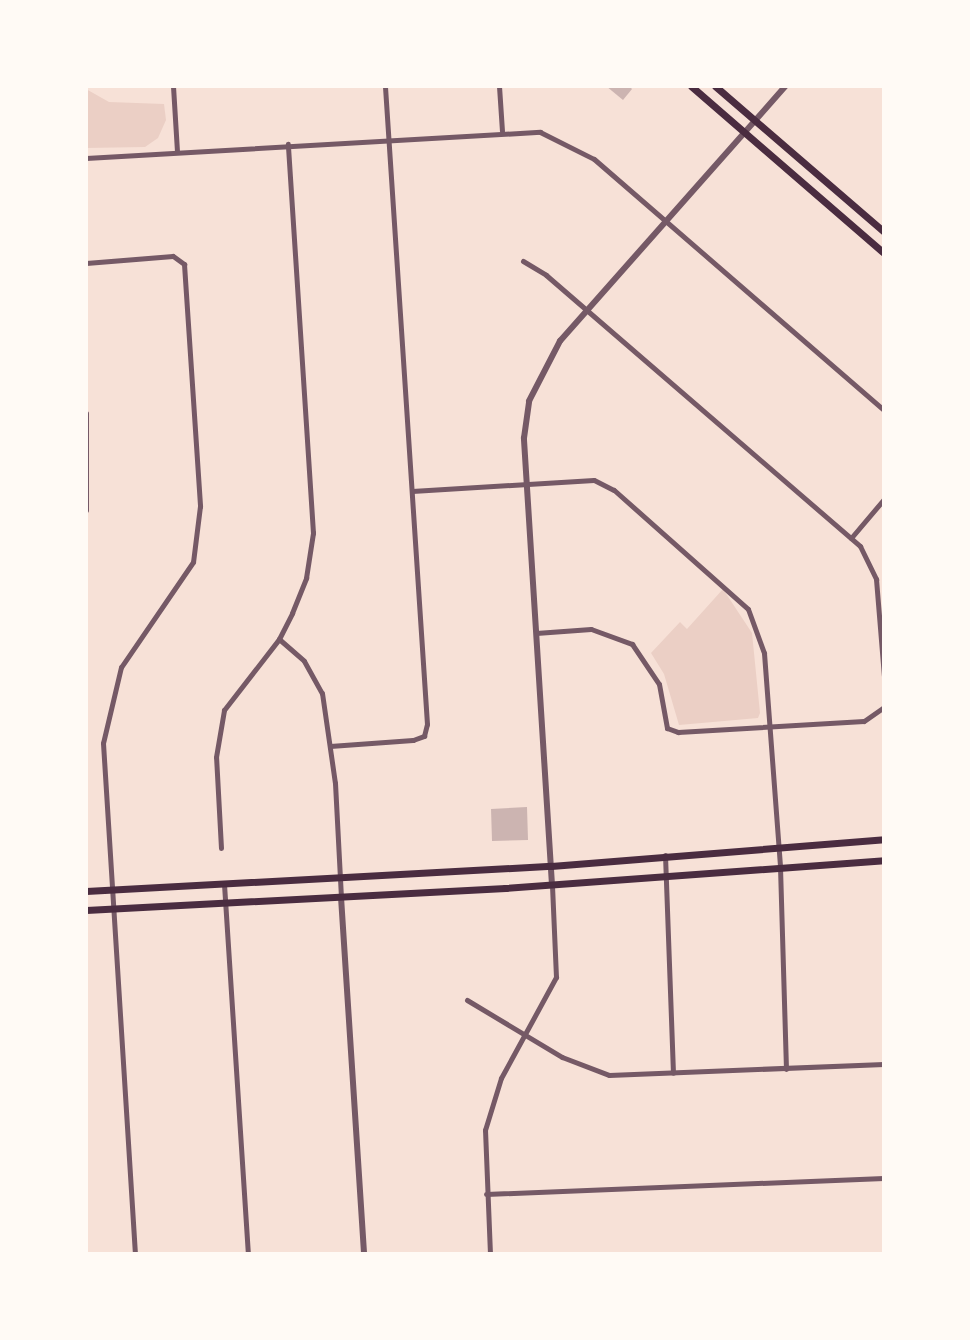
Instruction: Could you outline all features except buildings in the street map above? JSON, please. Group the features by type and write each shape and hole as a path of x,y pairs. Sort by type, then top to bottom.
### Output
{"main road":[{"path":"691,86 884,253"},
{"path":"715,86 884,232"},
{"path":"86,891 551,866 665,853 884,839"},
{"path":"86,910 552,885 884,860"}],"street":[{"path":"173,86 177,152"},
{"path":"330,746 424,736 412,491 385,86"},
{"path":"499,86 502,131"},
{"path":"490,1254 484,1141 491,1101 556,977 526,483 529,401 544,364 587,310 786,86"},
{"path":"86,158 502,131 540,132 575,146 884,410"},
{"path":"221,848 216,757 221,721 232,695 279,639 306,578 313,533 288,144"},
{"path":"86,263 173,256 184,264 200,520 188,573 130,650 107,712 104,774 135,1254"},
{"path":"523,261 587,310 851,538 876,579 884,676"},
{"path":"86,413 86,510"},
{"path":"412,491 584,479 606,485 735,594 759,629 779,846 786,1069"},
{"path":"851,538 884,499"},
{"path":"536,633 591,629 632,644 659,684 667,728 769,729 875,718 884,707"},
{"path":"279,639 316,676 330,746 364,1254"},
{"path":"665,853 673,1073"},
{"path":"224,884 248,1254"},
{"path":"467,1000 526,1036 609,1075 884,1064"},
{"path":"486,1194 884,1178"}],"shaded area":[{"path":"86,89 109,102 164,104 166,120 158,138 145,147 86,148"},
{"path":"723,589 752,633 760,713 758,718 679,725 664,674 651,653 680,622 687,629"}]}
